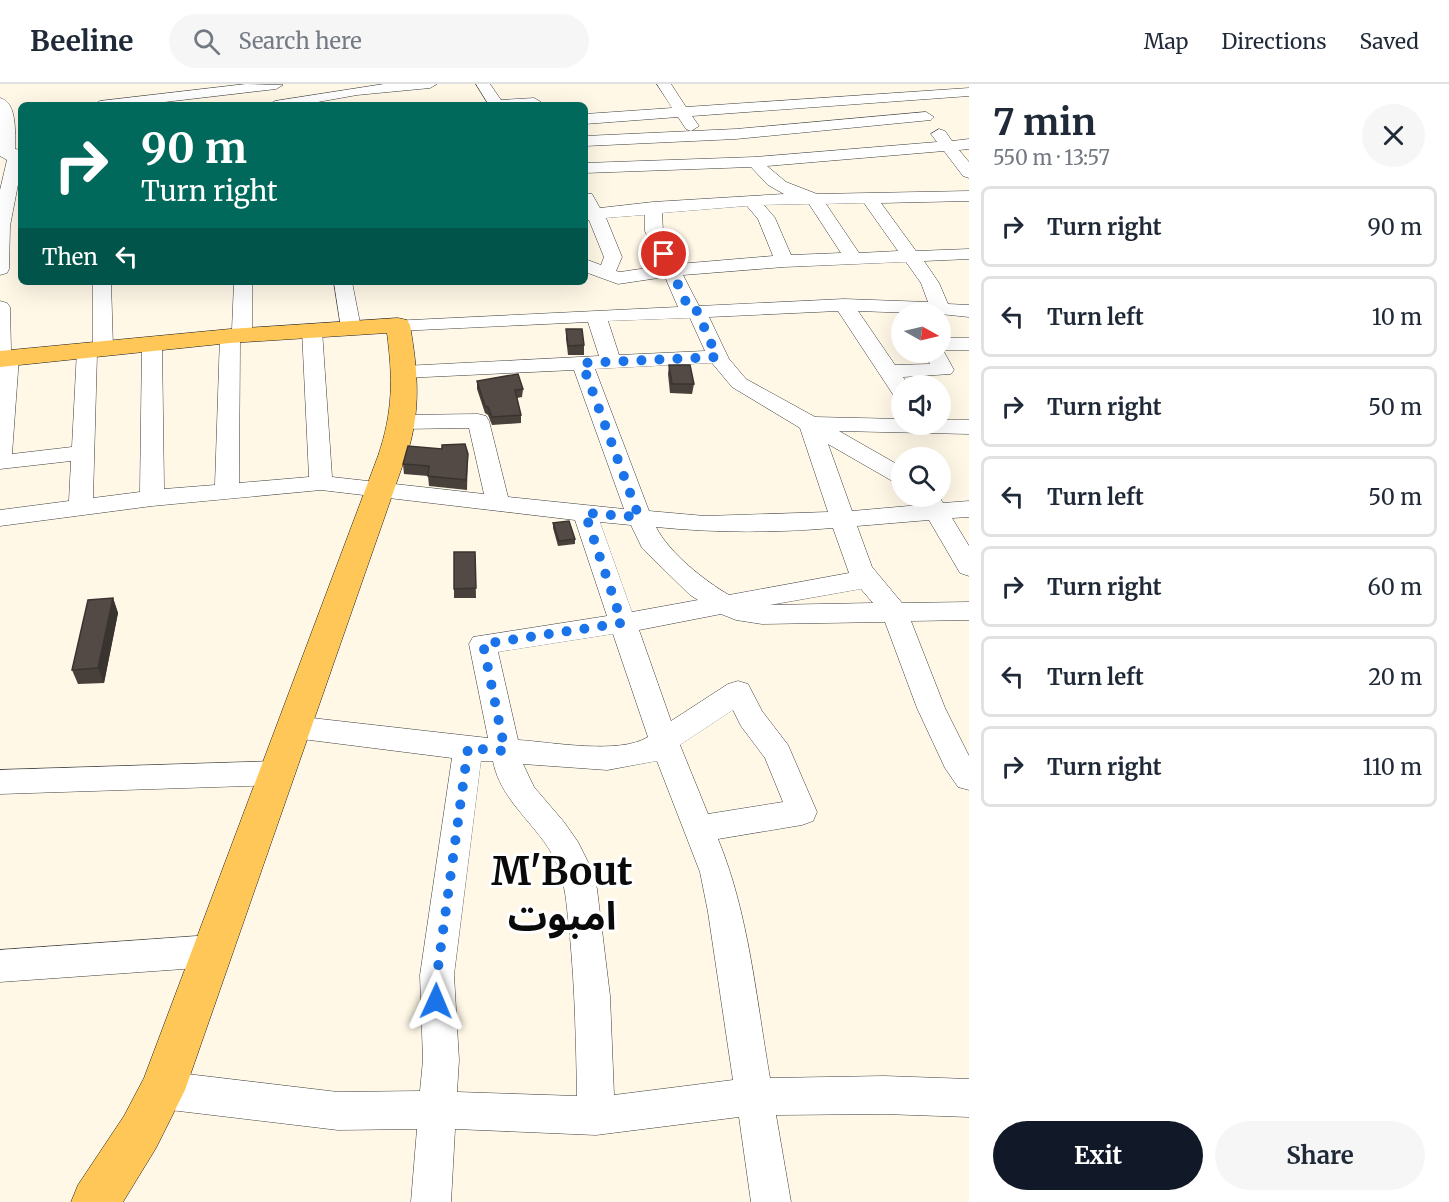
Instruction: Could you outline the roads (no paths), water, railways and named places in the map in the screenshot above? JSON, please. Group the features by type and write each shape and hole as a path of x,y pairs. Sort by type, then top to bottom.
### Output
{"main road":[{"path":"4,358 236,335 398,325 404,372 405,395 401,422 380,491 162,1090 141,1131 96,1202"}],"street":[{"path":"104,102 214,94 276,84 279,102"},
{"path":"294,102 325,95 430,84"},
{"path":"483,84 496,102"},
{"path":"681,84 665,85 713,162"},
{"path":"907,90 969,173"},
{"path":"588,119 907,90 969,92"},
{"path":"522,102 538,100"},
{"path":"0,269 1,224 14,180 9,110"},
{"path":"588,141 696,136 926,117"},
{"path":"872,121 896,150"},
{"path":"588,168 755,162 969,144"},
{"path":"755,162 771,182 814,198 852,258"},
{"path":"756,200 771,182"},
{"path":"630,314 612,275 613,257 590,214 756,200 969,196"},
{"path":"869,198 930,283 929,303"},
{"path":"756,200 784,261"},
{"path":"652,207 654,231 723,367 739,383 891,471"},
{"path":"1,224 18,220"},
{"path":"588,266 612,275 784,261 969,254"},
{"path":"81,507 82,453 102,285"},
{"path":"227,491 236,335 243,285"},
{"path":"344,285 351,328"},
{"path":"844,305 891,376"},
{"path":"398,325 844,305 891,308"},
{"path":"0,307 4,358 0,457"},
{"path":"951,311 969,311"},
{"path":"596,315 611,362"},
{"path":"312,330 321,483"},
{"path":"152,343 152,498"},
{"path":"951,344 969,344"},
{"path":"404,372 717,357"},
{"path":"582,363 639,517 651,542 699,589 722,605 736,611 762,615 969,611"},
{"path":"888,371 944,370 940,363"},
{"path":"401,422 477,421 498,504"},
{"path":"810,424 891,425"},
{"path":"810,424 860,570 865,579 894,611 931,708 960,768 969,778"},
{"path":"951,427 969,428"},
{"path":"0,462 82,453"},
{"path":"0,518 152,498 321,483 585,513 735,524 844,518 912,507"},
{"path":"932,507 969,567"},
{"path":"951,507 969,509"},
{"path":"585,513 664,742 716,872 725,912 771,1202"},
{"path":"596,1116 593,996 581,889 575,868 567,852 516,783 505,751 483,644 622,623 865,579"},
{"path":"294,727 468,748 607,758 647,752 738,692 751,718 778,753 802,812 699,829"},
{"path":"431,1202 441,1060 437,975 468,748"},
{"path":"0,782 278,773"},
{"path":"0,966 212,951"},
{"path":"162,1090 310,1109 437,1110 596,1116 702,1101 753,1097 884,1095 969,1098"}],"district":[{"name":"M'Bout امبوت","path":"562,894"}]}
